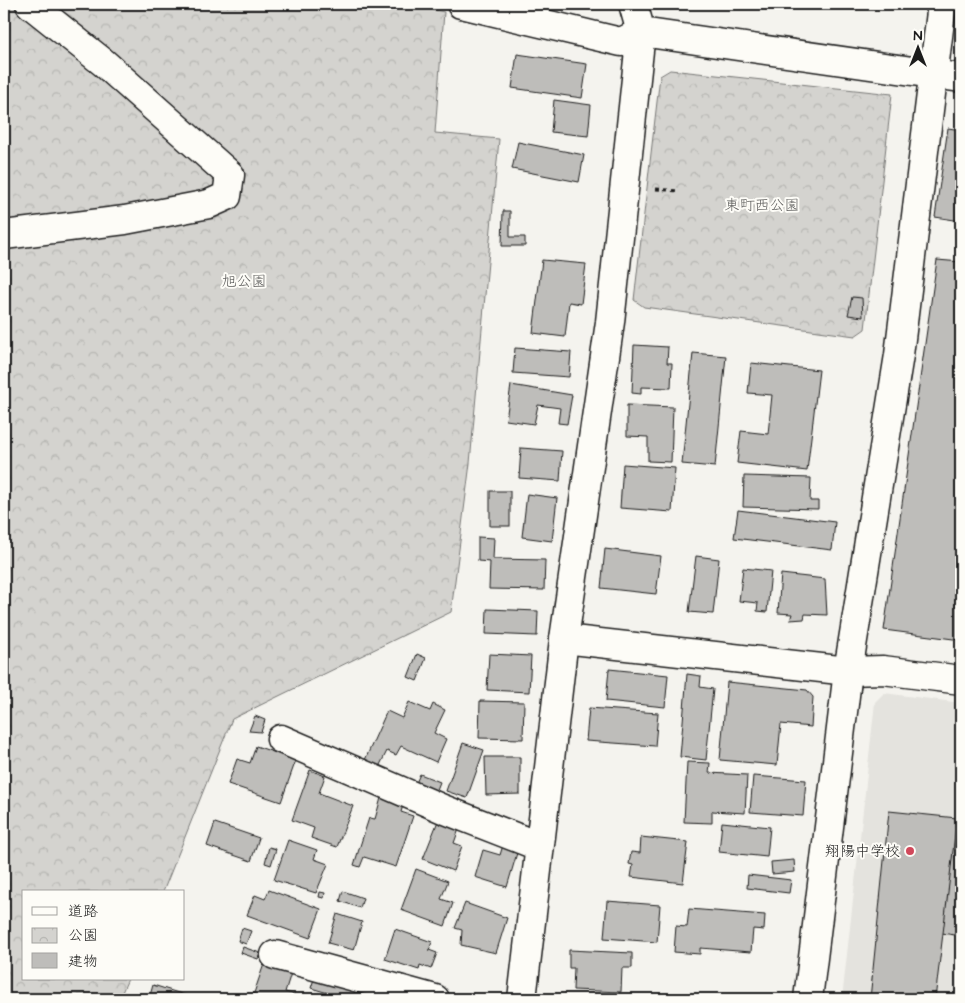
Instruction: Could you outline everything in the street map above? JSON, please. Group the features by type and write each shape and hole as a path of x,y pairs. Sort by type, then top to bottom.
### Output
{"street":[{"path":"4,235 125,220 209,204 227,196 230,175 111,69 30,4"},
{"path":"462,4 621,42 641,32 961,78"},
{"path":"522,999 538,846 564,639 610,322 641,32 633,4"},
{"path":"808,999 848,671 899,356 942,4"},
{"path":"564,639 848,671 883,670 961,680"},
{"path":"281,739 443,809 538,846"},
{"path":"275,955 435,999"}],"path":[{"path":"654,189 678,191"}],"shaded area":[{"name":"翔陽中学校","path":"884,693 961,703 961,999 842,999 875,702"}],"green space":[{"name":"旭公園","path":"4,4 407,4 444,12 435,133 499,139 470,463 451,612 232,719 164,890 22,890 22,980 128,980 119,999 4,999"},
{"name":"東町西公園","path":"670,70 892,94 865,329 855,336 644,307 634,300 660,76"}],"building":[{"path":"517,54 587,64 582,98 512,88"},
{"path":"554,100 591,105 588,136 551,132"},
{"path":"948,128 961,130 961,221 935,217"},
{"path":"518,142 584,155 579,182 512,169"},
{"path":"503,211 510,211 510,237 525,237 525,246 502,246"},
{"path":"542,260 586,264 581,304 569,302 565,337 533,333"},
{"path":"937,260 961,262 961,640 884,630"},
{"path":"852,297 862,298 863,317 848,315"},
{"path":"634,345 668,347 667,363 672,363 671,388 641,387 641,394 632,393"},
{"path":"515,348 571,352 569,377 513,373"},
{"path":"693,353 726,356 715,467 682,464"},
{"path":"751,363 819,370 807,471 737,463 741,431 768,434 772,395 748,393"},
{"path":"511,385 572,395 567,424 558,423 560,408 538,405 534,424 506,420"},
{"path":"627,405 673,407 671,462 648,461 648,437 627,436"},
{"path":"521,448 562,451 560,481 519,478"},
{"path":"623,464 675,468 672,512 620,508"},
{"path":"744,476 811,478 810,501 818,501 818,509 743,507"},
{"path":"490,491 510,491 510,526 490,526"},
{"path":"527,494 557,498 552,541 522,537"},
{"path":"738,510 835,522 832,550 734,538"},
{"path":"478,537 494,538 493,559 545,560 544,590 489,589 490,562 478,561"},
{"path":"605,549 661,556 656,594 601,588"},
{"path":"696,556 719,559 713,614 689,612"},
{"path":"743,568 771,571 767,612 757,611 758,603 739,601"},
{"path":"781,574 825,579 827,615 805,614 804,619 790,620 792,614 778,613"},
{"path":"487,609 538,611 537,636 486,634"},
{"path":"417,654 426,658 417,681 408,677"},
{"path":"489,654 531,656 529,692 487,690"},
{"path":"609,669 668,675 665,707 606,701"},
{"path":"687,674 701,676 700,687 713,689 706,760 680,757"},
{"path":"727,682 807,690 813,697 811,727 781,724 777,765 720,760"},
{"path":"480,701 524,702 523,739 479,738"},
{"path":"409,702 430,711 433,704 445,710 434,733 446,739 436,762 401,746 396,755 387,751 379,767 365,760 387,711 402,718"},
{"path":"589,708 658,713 655,746 586,741"},
{"path":"255,716 265,720 261,732 249,731"},
{"path":"463,743 484,750 467,798 446,791"},
{"path":"256,746 296,760 281,802 228,784 237,759 250,763"},
{"path":"485,757 520,757 520,794 486,795"},
{"path":"687,762 710,763 709,773 747,775 745,813 712,811 712,823 684,822"},
{"path":"310,770 325,776 319,793 353,806 337,847 311,838 314,828 292,820"},
{"path":"420,774 440,782 436,792 416,783"},
{"path":"753,776 806,780 803,816 750,812"},
{"path":"961,793 961,936 942,933"},
{"path":"381,798 403,805 401,812 413,816 396,867 364,857 360,867 354,865 369,818 375,819"},
{"path":"889,811 957,818 935,999 870,999"},
{"path":"438,821 459,829 454,843 462,846 453,871 423,859"},
{"path":"722,822 770,827 767,857 719,852"},
{"path":"215,823 259,838 251,861 207,846"},
{"path":"641,837 688,842 683,883 631,877 633,865 629,864 631,852 640,853"},
{"path":"288,840 317,850 314,859 328,864 316,893 274,880"},
{"path":"504,842 519,846 507,887 475,877 483,850 500,855"},
{"path":"269,847 276,849 271,865 265,863"},
{"path":"794,860 795,872 772,874 771,862"},
{"path":"416,869 448,881 441,899 453,903 445,926 401,910"},
{"path":"748,875 791,880 789,893 747,888"},
{"path":"269,890 321,909 310,938 247,915 255,895 265,899"},
{"path":"343,891 363,898 360,908 340,901"},
{"path":"320,892 325,893 324,898 319,897"},
{"path":"607,901 660,905 657,942 604,938"},
{"path":"465,903 507,918 496,953 461,945 462,930 455,928"},
{"path":"689,909 765,915 764,930 753,929 751,952 700,948 700,954 674,952 676,926 687,927"},
{"path":"337,914 362,922 354,950 328,943"},
{"path":"242,928 251,931 246,944 238,941"},
{"path":"395,929 432,942 429,950 437,953 431,969 420,965 419,970 385,959"},
{"path":"243,947 260,953 258,959 241,953"},
{"path":"569,950 632,953 632,968 622,968 621,992 573,990 574,968 569,968"},
{"path":"264,964 291,973 285,992 293,994 291,999 264,999 253,996"},
{"path":"314,979 355,990 353,999 327,999 328,993 311,988"},
{"path":"153,985 188,996 187,999 149,999"},
{"path":"555,996 589,999 554,999"}],"place":[{"name":"翔陽中学校","path":"910,851"}]}
